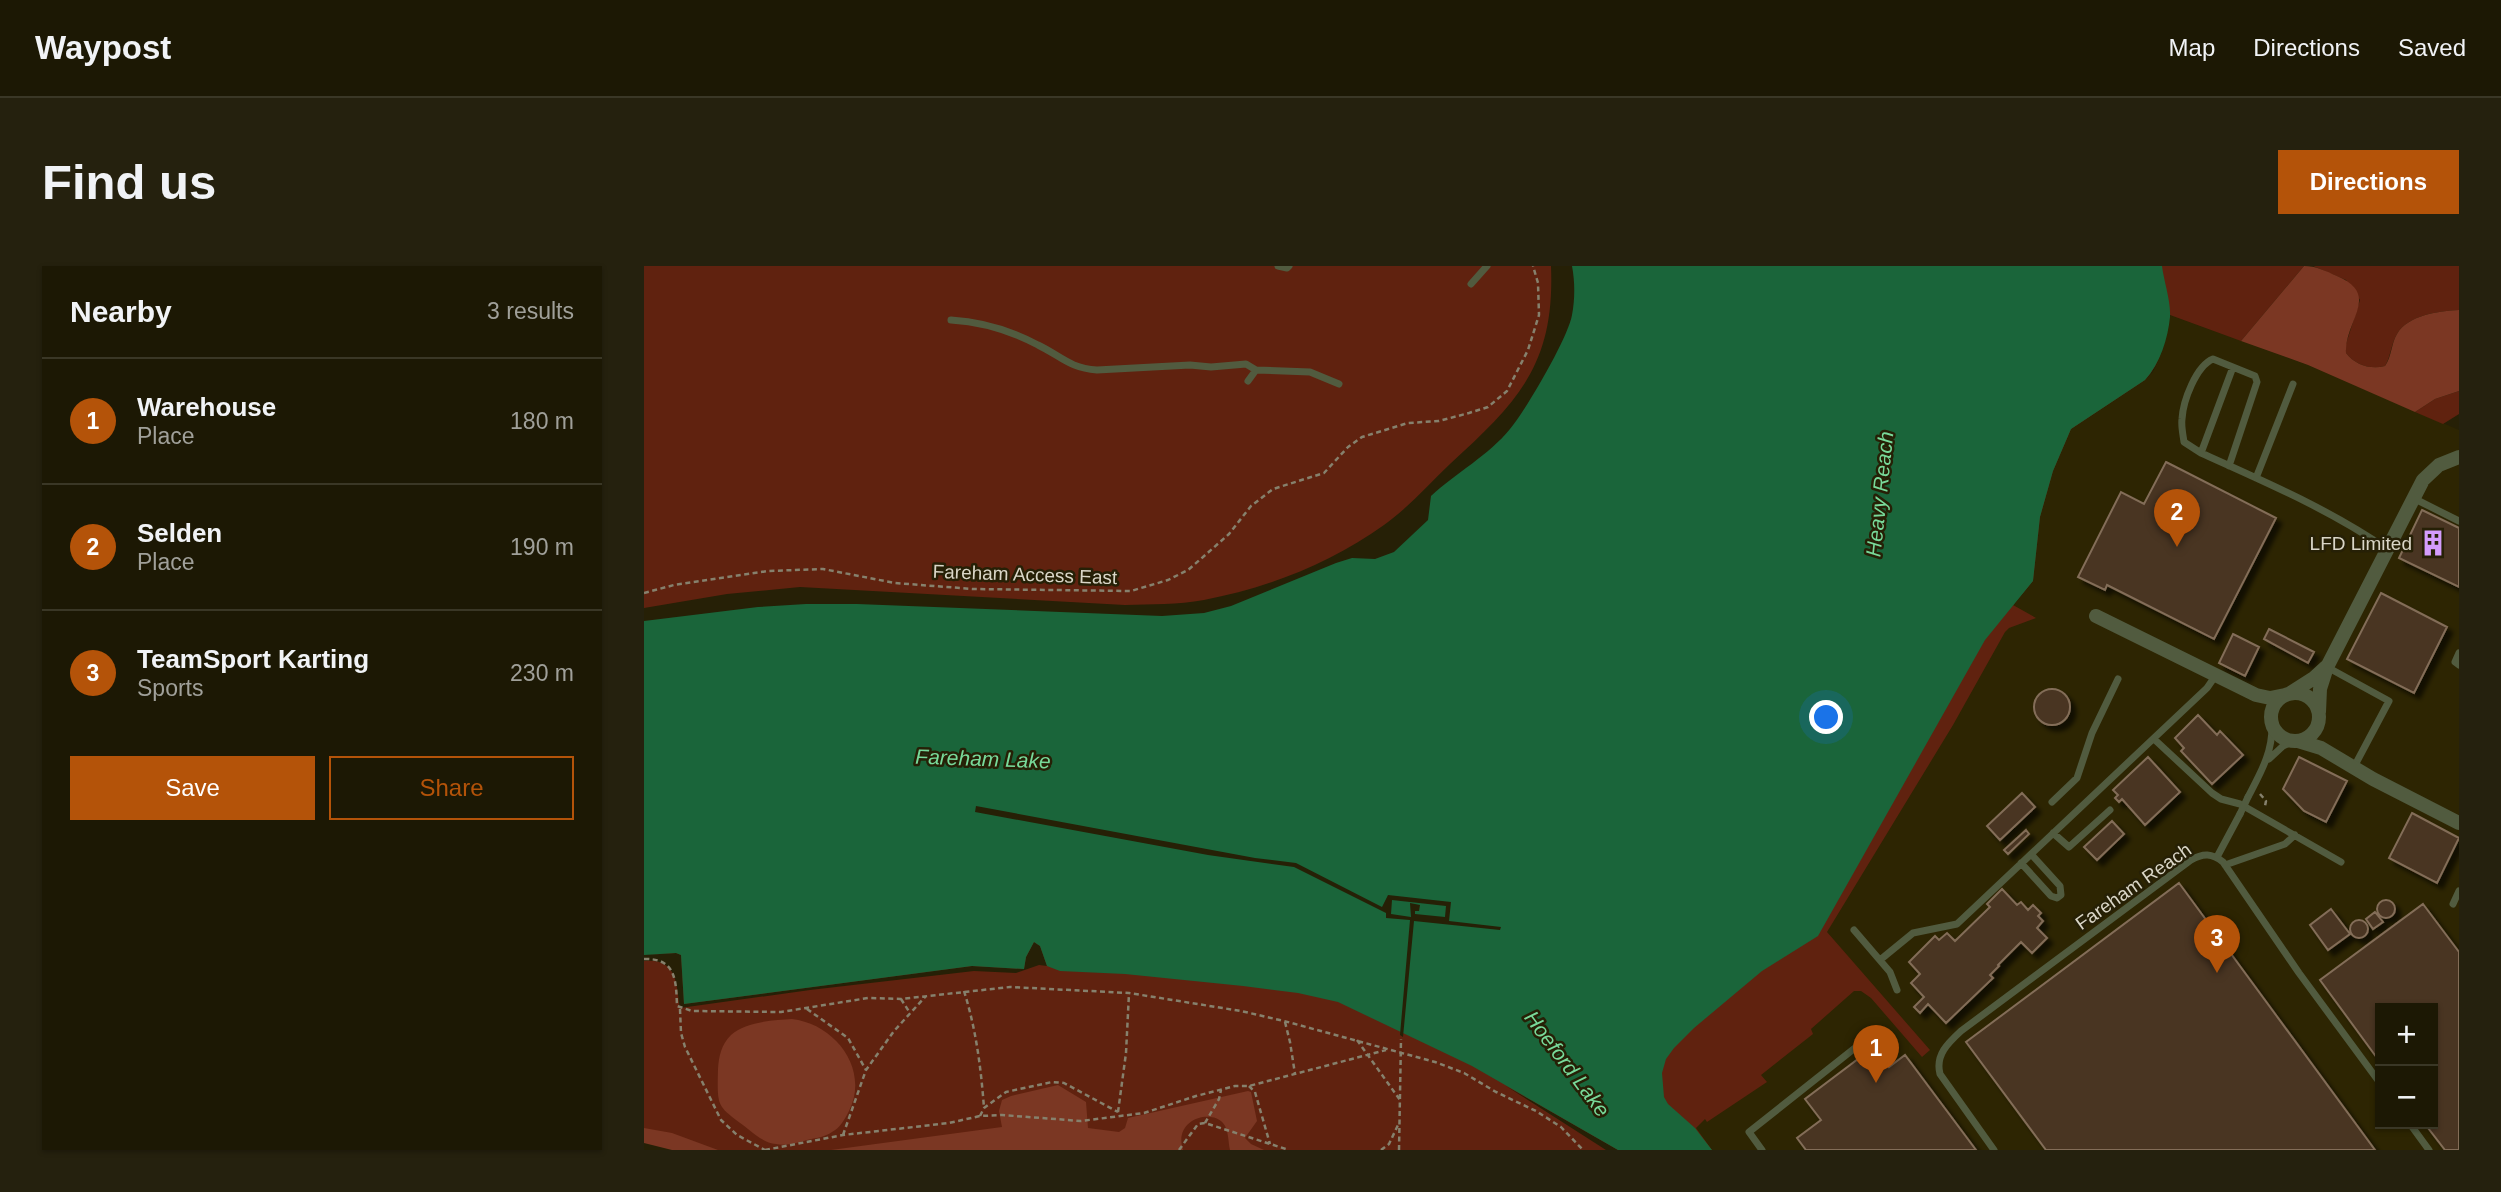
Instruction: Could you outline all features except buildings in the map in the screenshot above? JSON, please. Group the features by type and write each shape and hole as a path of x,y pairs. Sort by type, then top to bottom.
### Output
{"street":[{"path":"2296,741 2312,734 2319,715 2320,689 2329,664 2413,498 2428,473 2459,457"},
{"path":"2096,616 2249,691 2270,698 2298,693 2308,696 2315,703 2324,739 2333,752 2349,765"},
{"path":"2272,722 2273,707 2329,664"},
{"path":"2249,691 2267,707 2272,722 2282,737 2312,744 2459,823"}],"lane":[{"path":"1278,266 1289,266"},
{"path":"1471,284 1488,266"},
{"path":"951,320 973,321 1000,328 1041,346 1068,364 1082,369 1190,365 1211,367 1246,363 1256,370 1310,372 1339,384"},
{"path":"2229,466 2257,382 2255,376 2213,359 2205,362 2197,374 2181,421 2184,442 2201,453 2229,466 2256,478 2310,503 2361,531 2387,549"},
{"path":"2201,453 2233,367"},
{"path":"1248,382 1256,370"},
{"path":"2256,478 2293,384"},
{"path":"2413,498 2459,521"},
{"path":"2459,653 2455,662 2459,665"},
{"path":"2329,664 2389,701 2349,765"},
{"path":"1880,960 1913,933 1957,924 2154,739 2207,688 2216,675"},
{"path":"2052,802 2077,778 2094,728 2118,678"},
{"path":"2217,858 2266,762 2272,744 2272,722"},
{"path":"2154,739 2221,799 2240,804 2341,862"},
{"path":"2266,762 2281,747 2296,741"},
{"path":"2053,833 2069,847 2110,810"},
{"path":"2225,865 2289,842 2295,835"},
{"path":"2021,863 2051,896 2059,897 2062,892 2060,886 2031,854"},
{"name":"Fareham Reach","path":"1994,1150 1940,1074 1938,1062 1945,1047 1961,1031 2191,860 2205,854 2217,858 2225,865 2298,973 2375,1076"},
{"path":"2453,904 2459,891"},
{"path":"1854,930 1890,972 1897,990"},
{"path":"1762,1150 1749,1132 1865,1040"},
{"path":"2414,1129 2430,1150"}],"path":[{"name":"Fareham Access East","path":"644,593 674,585 768,571 823,569 895,583 973,589 1131,592 1168,580 1188,570 1229,534 1251,506 1273,489 1324,473 1348,447 1362,438 1408,423 1439,421 1488,407 1507,391 1528,350 1539,315 1538,283 1533,266"},
{"path":"2259,793 2266,801"},
{"path":"644,959 666,963 676,978 677,1006 680,1009 681,1033 685,1046 721,1120 737,1135 765,1150 843,1135 949,1123 980,1116 1081,1121 1117,1114 1144,1113 1221,1090 1249,1086 1390,1049"},
{"path":"680,1009 781,1012 867,998 901,999 1010,987 1129,993 1241,1011 1284,1021 1401,1052 1464,1073 1561,1127 1583,1150"},
{"path":"964,991 981,1068 984,1108"},
{"path":"1117,1114 1126,1053 1129,993"},
{"path":"843,1135 866,1070 926,996"},
{"path":"901,999 910,1013"},
{"path":"807,1009 848,1038 866,1070"},
{"path":"1284,1021 1294,1074"},
{"path":"1399,1150 1401,1039"},
{"path":"1357,1040 1400,1100"},
{"path":"980,1116 984,1108 1006,1092 1052,1082 1064,1083 1117,1114"},
{"path":"1249,1086 1255,1092 1270,1144"},
{"path":"1205,1124 1221,1090"},
{"path":"1381,1150 1389,1144 1400,1121"},
{"path":"1179,1150 1198,1124 1205,1124 1289,1150"}],"shaded area":[{"path":"644,266 1551,266 1551,300 1547,329 1539,355 1513,400 1410,504 1384,525 1343,551 1252,589 1184,603 1125,605 800,587 727,594 644,608"},
{"path":"1966,266 2304,266 2241,341 2170,315 2159,358 2145,380 2071,429 2053,471 2040,517 2033,581 2013,605 2036,618 2005,632 1953,725 1827,932 1930,1050 1922,1057 1871,998 1861,991 1854,991 1811,1029 1813,1034 1761,1075 1767,1082 1707,1122 1705,1119 1696,1128 1712,1150 1618,1150 1506,1086 1606,1150 691,1150 644,1138 644,961 655,961 669,968 676,982 680,1008 974,971 1016,973 1039,965 1047,966 1040,946 1034,942 1026,957 1024,969 972,966 684,1004 681,955 644,955 1011,927"},
{"path":"2304,266 2337,276 2350,283 2357,292 2358,310 2350,330 2346,353 2364,366 2385,366 2397,334 2409,322 2433,313 2459,310 2459,391 2435,399 2415,412 2308,365 2241,341"},
{"path":"2313,266 2459,266 2459,310 2433,313 2409,322 2397,334 2385,366 2364,366 2346,353 2346,344 2360,300 2346,280"},
{"path":"2170,315 2308,365 2459,430 2459,1150 1712,1150 1695,1128 1985,640 2033,581 2040,517 2053,471 2071,429 2153,372 2163,349"},
{"path":"2459,391 2459,414 2443,424 2415,412 2435,399"},
{"path":"792,1019 822,1030 844,1051 852,1065 854,1095 846,1117 835,1130 820,1137 780,1145 761,1139 721,1105 718,1064 725,1043 737,1031 760,1022"},
{"path":"1058,1085 1086,1102 1088,1128 1119,1132 1125,1128 1128,1118 1248,1091 1251,1092 1257,1121 1245,1138 1264,1150 1230,1150 1223,1123 1210,1117 1202,1117 1188,1124 1183,1131 1183,1150 831,1150 1002,1127 999,1111 1002,1100"},
{"path":"644,1128 672,1133 718,1150 672,1150 644,1143"}],"water":[{"path":"1572,266 2162,266 2168,298 2170,317 2167,333 2159,359 2150,374 2071,429 2053,471 2040,517 2033,581 1985,640 1818,936 1762,971 1694,1028 1666,1059 1662,1073 1664,1097 1668,1104 1695,1128 1712,1150 1618,1150 1472,1066 1338,1002 1298,993 1243,986 1125,974 1060,971 1047,966 1040,946 1034,942 1026,957 1024,969 972,966 684,1004 681,955 644,955 644,621 806,604 1162,616 1204,613 1231,606 1336,563 1352,558 1375,559 1394,552 1428,520 1431,496 1510,429 1546,374 1572,315"}],"pier":[{"path":"976,806 1255,858 1296,863 1382,907 1388,895 1451,902 1449,921 1501,927 1500,930 1414,921 1403,1037 1400,1035 1410,920 1386,918 1386,913 1294,867 1208,855 975,812","holes":["1392,900 1446,906 1445,917 1415,914 1420,905 1410,903 1411,917 1391,914"]}],"place":[{"name":"LFD Limited","path":"2433,543"},
{"name":"Selden","path":"2177,547"},
{"name":"TeamSport Karting","path":"2217,973"},
{"name":"Warehouse","path":"1876,1083"}],"water label":[{"name":"Heavy Reach","path":"1880,494"},
{"name":"Fareham Lake","path":"983,759"},
{"name":"Hoeford Lake","path":"1567,1064"}]}
